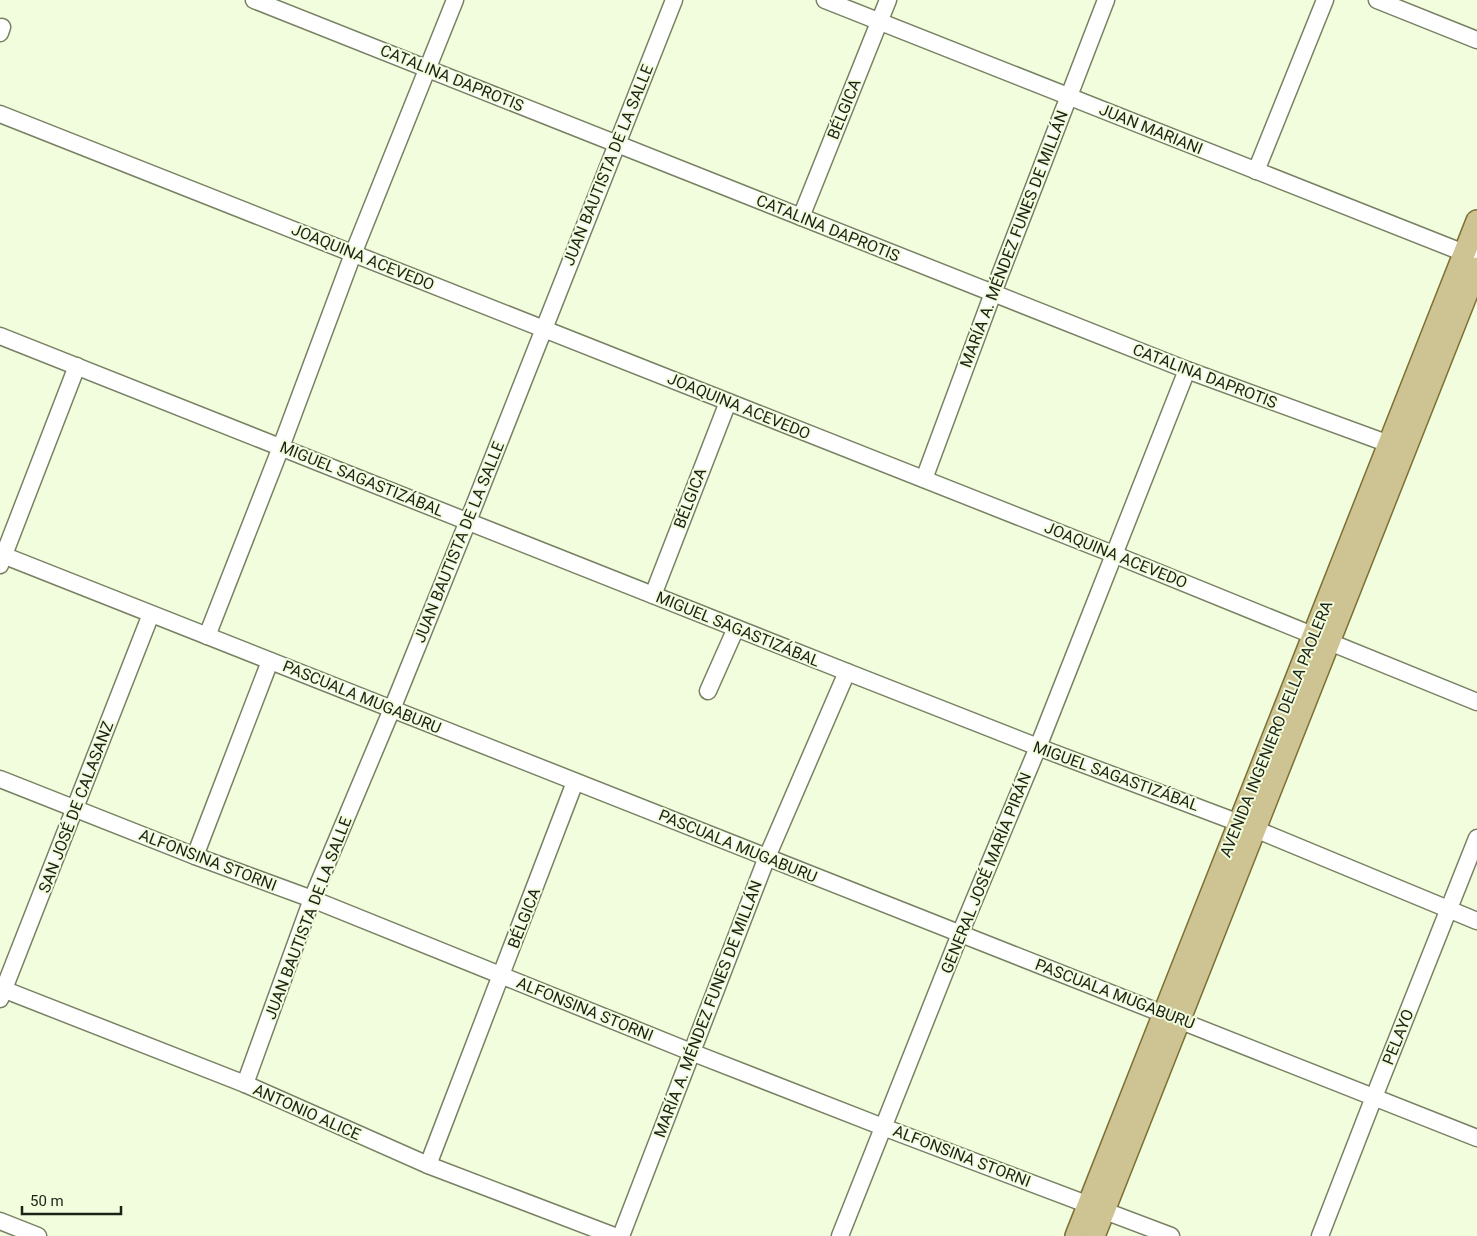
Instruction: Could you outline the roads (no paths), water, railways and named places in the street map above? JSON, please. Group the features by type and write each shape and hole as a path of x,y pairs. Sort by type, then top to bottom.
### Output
{"main road":[{"name":"AVENIDA INGENIERO DELLA PAOLERA","path":"1076,1236 1096,1207 1473,259 1477,221"},
{"name":"AVENIDA INGENIERO DELLA PAOLERA","path":"1094,1236 1096,1207"}],"street":[{"name":"CATALINA DAPROTIS","path":"254,0 1187,370 1397,447"},
{"path":"207,636 281,447 353,254 454,0"},
{"name":"JUAN BAUTISTA DE LA SALLE","path":"245,1084 312,899 468,521 674,0"},
{"name":"JUAN MARIANI","path":"824,0 1473,259"},
{"name":"BÉLGICA","path":"801,217 888,0"},
{"name":"MARÍA A. MÉNDEZ FUNES DE MILLÁN","path":"924,479 993,293 1106,0"},
{"path":"1256,171 1325,0"},
{"path":"1377,0 1477,40"},
{"name":"JOAQUINA ACEVEDO","path":"0,114 1114,554 1477,702"},
{"name":"MIGUEL SAGASTIZÁBAL","path":"0,336 846,672 1247,826 1477,921"},
{"path":"1,558 77,366"},
{"name":"GENERAL JOSÉ MARÍA PIRÁN","path":"840,1236 960,934 1038,747 1187,370"},
{"name":"BÉLGICA","path":"653,595 728,402"},
{"name":"PASCUALA MUGABURU","path":"1,558 207,636 1477,1138"},
{"name":"SAN JOSÉ DE CALASANZ","path":"1,992 151,614"},
{"path":"708,691 736,628"},
{"path":"194,856 270,661"},
{"name":"MARÍA A. MÉNDEZ FUNES DE MILLÁN","path":"621,1236 767,858 846,672"},
{"name":"ALFONSINA STORNI","path":"0,779 194,856 312,899 883,1127 1171,1236"},
{"name":"BÉLGICA","path":"428,1165 575,782"},
{"name":"PELAYO","path":"1320,1236 1477,838"},
{"name":"ANTONIO ALICE","path":"1,992 245,1084 428,1165 614,1236"},
{"path":"0,1221 38,1236"}]}
